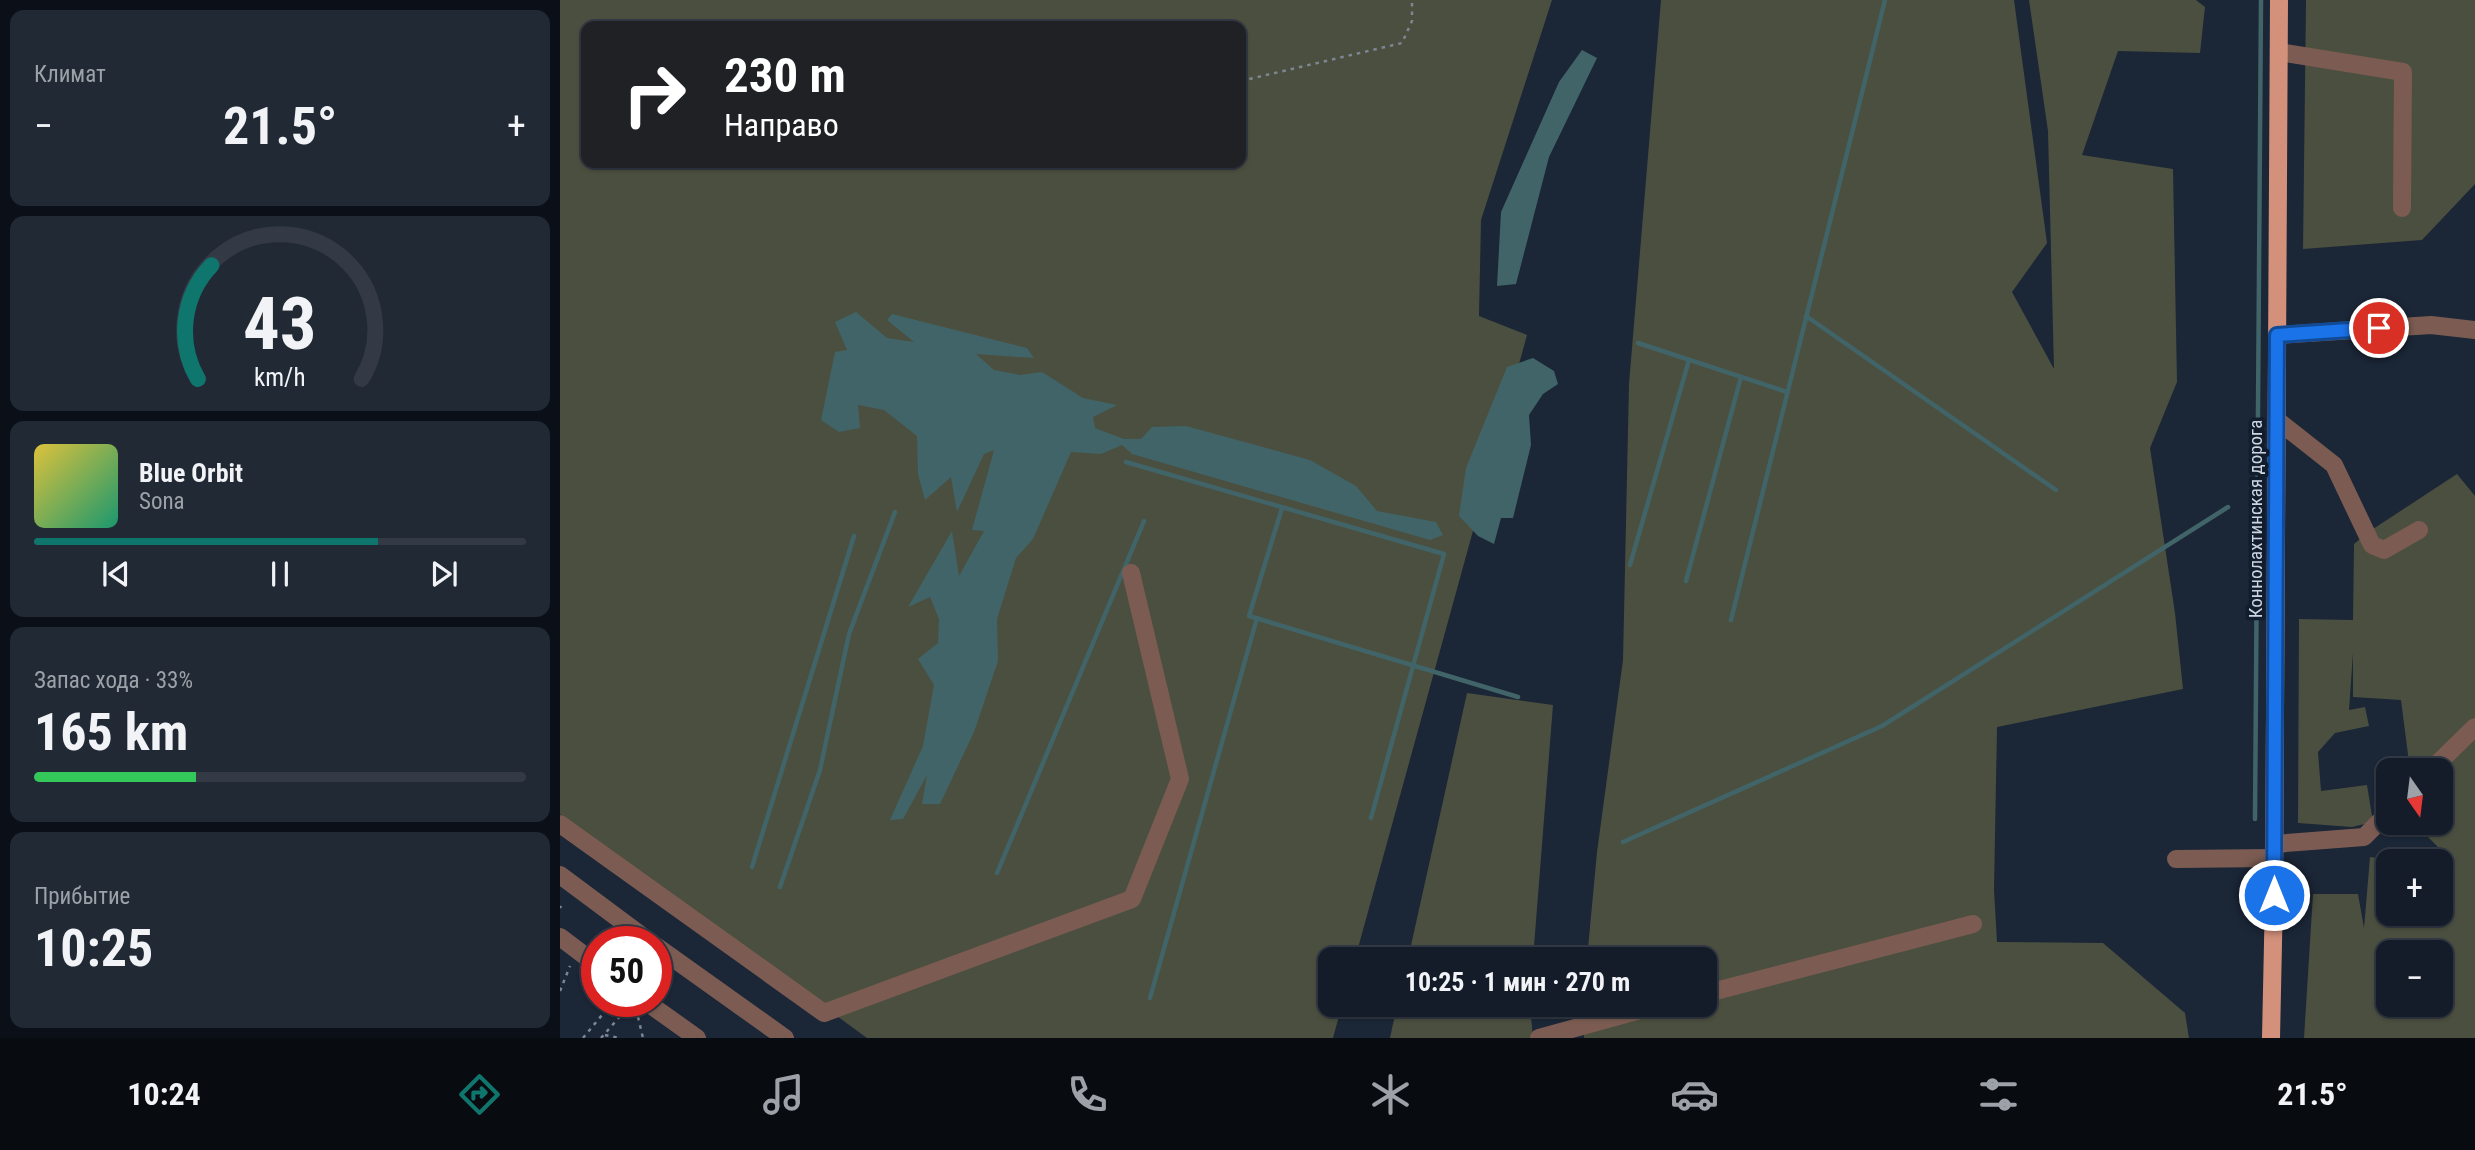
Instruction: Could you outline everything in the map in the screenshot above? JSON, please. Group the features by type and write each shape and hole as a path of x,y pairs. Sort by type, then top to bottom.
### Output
{"main road":[{"name":"Коннолахтинская дорога","path":"2271,1038 2279,0"}],"street":[{"path":"2279,52 2403,72 2402,208"},
{"path":"2277,335 2431,325 2475,330"},
{"path":"2277,420 2334,465 2372,545 2384,550 2418,530"},
{"path":"560,824 824,1013 1132,899 1180,779 1131,573"},
{"path":"2443,758 2475,727"},
{"path":"2176,859 2274,851 2364,837 2376,825"},
{"path":"560,875 629,926"},
{"path":"1717,990 1973,923"},
{"path":"672,958 785,1038"},
{"path":"660,1017 697,1038"},
{"path":"1539,1038 1615,1017"}],"path":[{"path":"1246,79 1402,43 1412,21 1412,0"},
{"path":"560,991 565,951"},
{"path":"583,1038 600,1017"},
{"path":"603,1036 623,1017"},
{"path":"603,1036 619,1038"}],"shaded area":[{"path":"560,0 1552,0 1481,220 1479,316 1527,335 1358,947 1318,947 1318,1017 1339,1017 1333,1038 867,1038 560,814"},
{"path":"1661,0 2014,0 2047,243 2012,292 2054,369 2048,131 2029,0 2196,0 2205,7 2200,53 2118,51 2082,155 2173,169 2177,382 2150,448 2175,613 2183,689 1997,727 1994,890 1997,942 2103,943 2185,1013 2189,1038 1584,1038 1583,1017 1717,1017 1717,947 1588,947 1597,852 1623,660 1629,384"},
{"path":"2306,0 2475,0 2475,184 2422,240 2303,249"},
{"path":"1582,50 1597,58 1549,157 1516,284 1497,286 1501,212 1559,82"},
{"path":"856,312 887,338 914,342 887,320 892,314 1027,348 1034,358 976,354 994,370 1020,375 1042,372 1083,398 1117,405 1093,417 1095,428 1124,439 1141,439 1152,427 1186,426 1310,460 1356,486 1377,511 1436,522 1443,535 1430,540 1132,454 1122,445 1101,454 1071,452 1033,539 1016,558 997,619 998,661 974,732 940,804 922,804 927,775 903,819 890,820 923,746 934,685 918,659 938,643 939,619 930,597 908,607 952,531 959,576 984,531 972,530 994,450 984,454 957,512 951,477 925,500 918,474 917,436 884,410 858,405 860,428 839,432 821,420 835,352 847,350 835,322"},
{"path":"1533,358 1554,371 1558,384 1543,394 1529,415 1531,445 1513,518 1501,518 1494,544 1478,536 1459,516 1466,468 1507,367"},
{"path":"2457,474 2475,496 2475,1038 2304,1038 2313,894 2358,894 2364,928 2370,857 2376,858 2376,926 2453,926 2453,849 2440,849 2426,835 2454,835 2454,758 2408,758 2401,700 2353,697 2353,653 2349,710 2365,707 2369,726 2335,733 2318,752 2321,791 2367,785 2373,822 2352,827 2298,823 2299,619 2353,620 2354,544"},
{"path":"1467,693 1553,705 1534,947 1411,947"},
{"path":"1394,1017 1531,1017 1533,1038 1390,1038"}],"waterway":[{"path":"1731,620 1885,0"},
{"path":"2255,819 2261,0"},
{"path":"1806,316 2056,490"},
{"path":"1638,343 1787,392"},
{"path":"1630,565 1689,360"},
{"path":"1686,581 1741,377"},
{"path":"1126,462 1444,554 1371,818"},
{"path":"1623,842 1882,726 2228,507"},
{"path":"1282,508 1249,616 1518,697"},
{"path":"780,887 820,770 849,634 895,512"},
{"path":"997,873 1144,521"},
{"path":"752,867 854,536"},
{"path":"1150,998 1257,618"}],"route":[{"path":"2274,895 2277,335 2379,328"}]}
